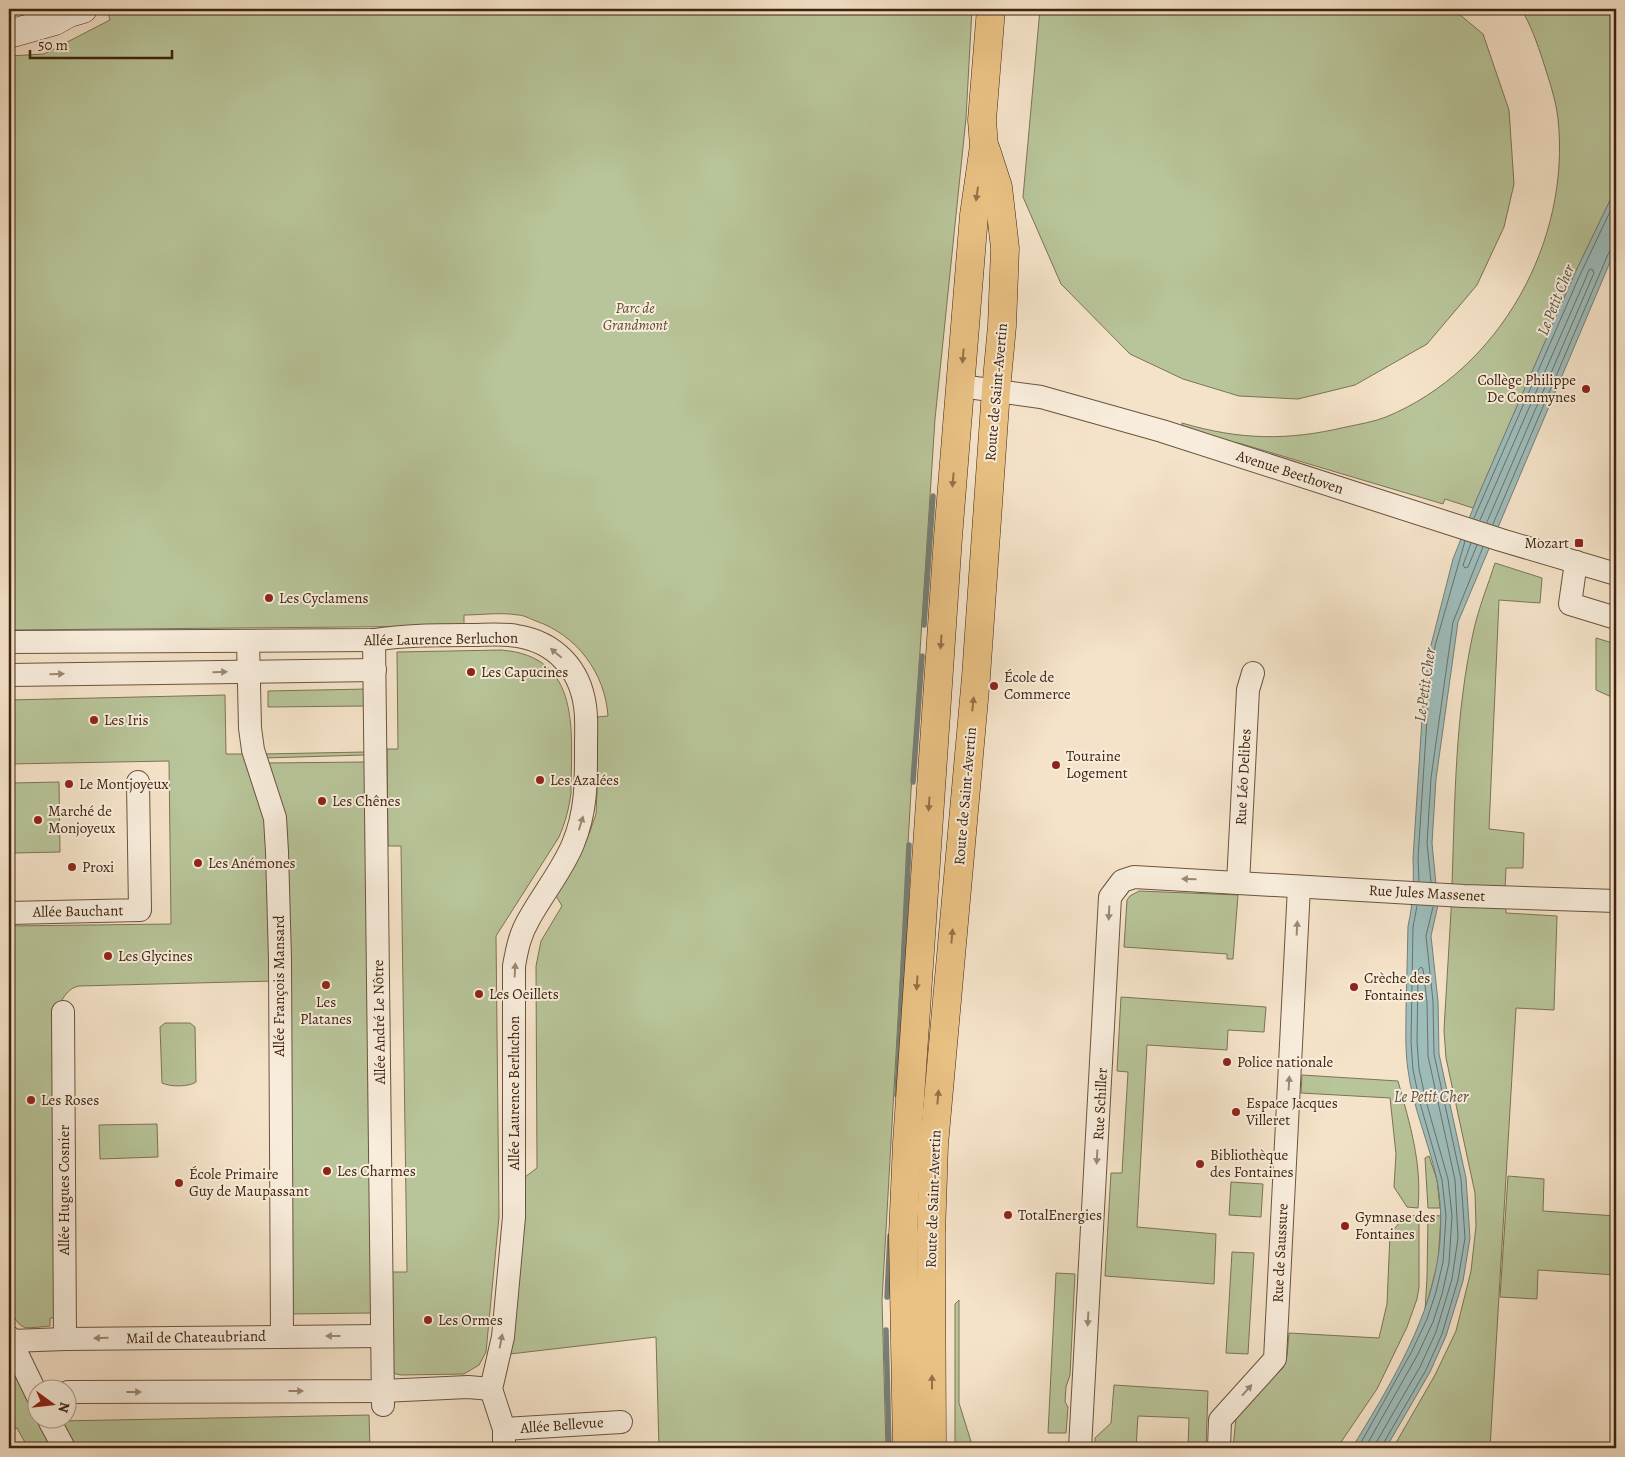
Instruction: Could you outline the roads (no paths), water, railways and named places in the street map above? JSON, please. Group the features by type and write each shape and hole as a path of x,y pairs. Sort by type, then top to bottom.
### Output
{"main road":[{"name":"Route de Saint-Avertin","path":"907,1448 903,1235 907,1152 933,745 974,215 984,146 982,120 991,9"},
{"name":"Route de Saint-Avertin","path":"936,1442 931,1235 934,1145 976,677 1002,326 1005,248 998,187 984,146"}],"street":[{"path":"15,30 55,21 69,12 83,9"},
{"name":"Avenue Beethoven","path":"961,386 1041,397 1162,431 1501,540 1616,574"},
{"path":"1576,562 1570,604 1616,618"},
{"name":"Allée Laurence Berluchon","path":"9,642 374,640 394,636 516,635 532,639 550,647 565,660 577,677 585,708 586,792 584,811 572,847 528,920 519,940 514,966 514,1217 503,1337 491,1389"},
{"name":"Allée François Mansard","path":"248,640 250,728 253,750 275,818 277,852 280,959 282,1336"},
{"name":"Allée André Le Nôtre","path":"374,640 383,1398"},
{"name":"Allée Laurence Berluchon","path":"9,675 375,670"},
{"name":"Rue Léo Delibes","path":"1238,883 1248,690 1253,673"},
{"name":"Allée Bauchant","path":"9,913 140,910 138,782"},
{"name":"Rue Schiller","path":"1080,1448 1110,897 1122,881 1134,877 1238,883"},
{"name":"Rue Jules Massenet","path":"1238,883 1616,901"},
{"name":"Rue de Saussure","path":"1219,1448 1220,1420 1275,1359 1299,887"},
{"name":"Allée Hugues Cosnier","path":"64,1012 65,1338"},
{"name":"Mail de Chateaubriand","path":"10,1339 382,1336"},
{"path":"10,1339 30,1380"},
{"path":"78,1392 383,1398 468,1387 491,1389"},
{"name":"Allée Bellevue","path":"491,1389 504,1439 621,1422"},
{"path":"54,1430 64,1448"}],"water":[{"name":"Le Petit Cher","path":"1616,188 1616,248 1458,622 1436,779 1432,843 1438,905 1431,936 1438,1001 1439,1054 1466,1178 1470,1238 1463,1281 1446,1336 1430,1372 1386,1448 1352,1448 1391,1382 1414,1335 1432,1287 1440,1243 1441,1211 1439,1190 1410,1084 1406,1040 1408,926 1413,893 1413,858 1424,688 1431,645 1453,559 1478,496 1574,275"}],"waterway":[{"path":"924,625 933,496"},
{"path":"913,782 922,656"},
{"path":"897,1095 909,845"},
{"path":"887,1297 890,1236"},
{"path":"886,1330 889,1448"}],"place":[{"name":"Collège Philippe De Commynes","path":"1586,389"},
{"name":"Mozart","path":"1579,543"},
{"name":"Les Cyclamens","path":"269,598"},
{"name":"Les Capucines","path":"471,672"},
{"name":"École de Commerce","path":"994,686"},
{"name":"Les Iris","path":"94,720"},
{"name":"Touraine Logement","path":"1056,765"},
{"name":"Les Azalées","path":"540,780"},
{"name":"Le Montjoyeux","path":"69,784"},
{"name":"Les Chênes","path":"322,801"},
{"name":"Marché de Monjoyeux","path":"38,820"},
{"name":"Les Anémones","path":"198,863"},
{"name":"Proxi","path":"72,867"},
{"name":"Les Glycines","path":"108,956"},
{"name":"Les Platanes","path":"326,985"},
{"name":"Crèche des Fontaines","path":"1354,987"},
{"name":"Les Oeillets","path":"479,994"},
{"name":"Police nationale","path":"1227,1062"},
{"name":"Les Roses","path":"31,1100"},
{"name":"Espace Jacques Villeret","path":"1236,1112"},
{"name":"Bibliothèque des Fontaines","path":"1200,1164"},
{"name":"Les Charmes","path":"327,1171"},
{"name":"École Primaire Guy de Maupassant","path":"179,1183"},
{"name":"TotalEnergies","path":"1008,1215"},
{"name":"Gymnase des Fontaines","path":"1345,1226"},
{"name":"Les Ormes","path":"428,1320"}],"park label":[{"name":"Parc de Grandmont","path":"635,316"}]}
